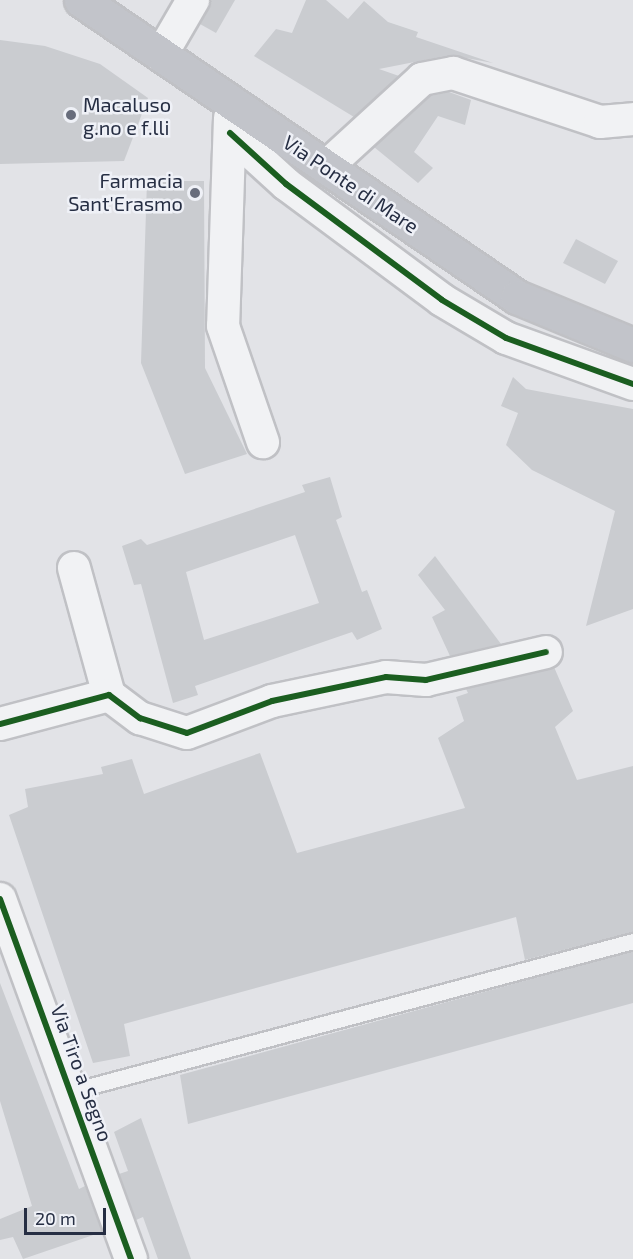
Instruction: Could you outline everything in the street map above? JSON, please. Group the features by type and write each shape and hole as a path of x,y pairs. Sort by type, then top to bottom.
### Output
{"main road":[{"name":"Via Ponte di Mare","path":"81,0 161,55 230,118 326,167 518,297 633,345"}],"street":[{"path":"161,55 193,0"},
{"path":"326,167 422,79 453,73 600,122 633,119"},
{"path":"230,118 286,183 442,300 506,339 633,384"},
{"path":"230,118 224,326 263,442"},
{"path":"74,568 109,695 140,718 187,733 272,701 386,677 426,680 546,652"},
{"path":"0,724 109,695"},
{"name":"Via Tiro a Segno","path":"0,899 72,1091 131,1259"}],"lane":[{"path":"72,1091 633,941"}],"building":[{"path":"211,0 235,0 216,33 200,24"},
{"path":"306,0 326,0 348,19 364,1 388,22 418,32 416,37 493,63 450,55 379,69 399,76 354,117 254,56 276,29 292,33"},
{"name":"Macaluso g.no e f.lli","path":"0,40 45,46 100,64 148,98 124,161 0,164"},
{"path":"449,92 471,100 465,125 438,116 414,152 433,168 418,183 374,147 430,96"},
{"path":"147,181 204,181 205,368 247,454 185,474 141,363"},
{"path":"576,239 618,261 605,284 563,263"},
{"path":"513,377 526,389 633,409 633,609 586,626 615,511 532,470 506,445 518,413 501,406"},
{"path":"330,477 342,517 336,520 362,592 367,590 382,629 357,640 352,632 195,686 198,695 173,703 141,584 134,585 122,546 141,539 147,545 305,492 302,485","holes":["295,535 319,603 204,640 186,572"]},
{"path":"435,556 501,644 450,656 432,617 445,610 418,575"},
{"path":"554,667 573,711 555,727 577,780 633,766 633,932 525,960 516,917 124,1024 130,1056 93,1063 9,815 28,807 25,789 103,774 101,767 132,759 144,794 260,753 297,853 465,808 438,738 464,721 456,697 468,693 466,689"},
{"path":"633,951 633,1003 188,1124 180,1075"},
{"path":"0,983 79,1189 85,1186 102,1232 23,1259 13,1237 0,1240 0,1219 32,1206 0,1101"},
{"path":"141,1118 191,1259 158,1259 143,1217 136,1220 119,1174 128,1171 114,1132"}],"cycle path":[{"path":"230,133 286,184 442,300 506,338 633,384"},
{"path":"0,724 109,695 140,718 187,733 272,701 386,677 426,680 546,652"},
{"path":"0,899 131,1259"}],"place":[{"name":"Macaluso g.no e f.lli","path":"71,115"},
{"name":"Farmacia Sant'Erasmo","path":"195,193"}]}
